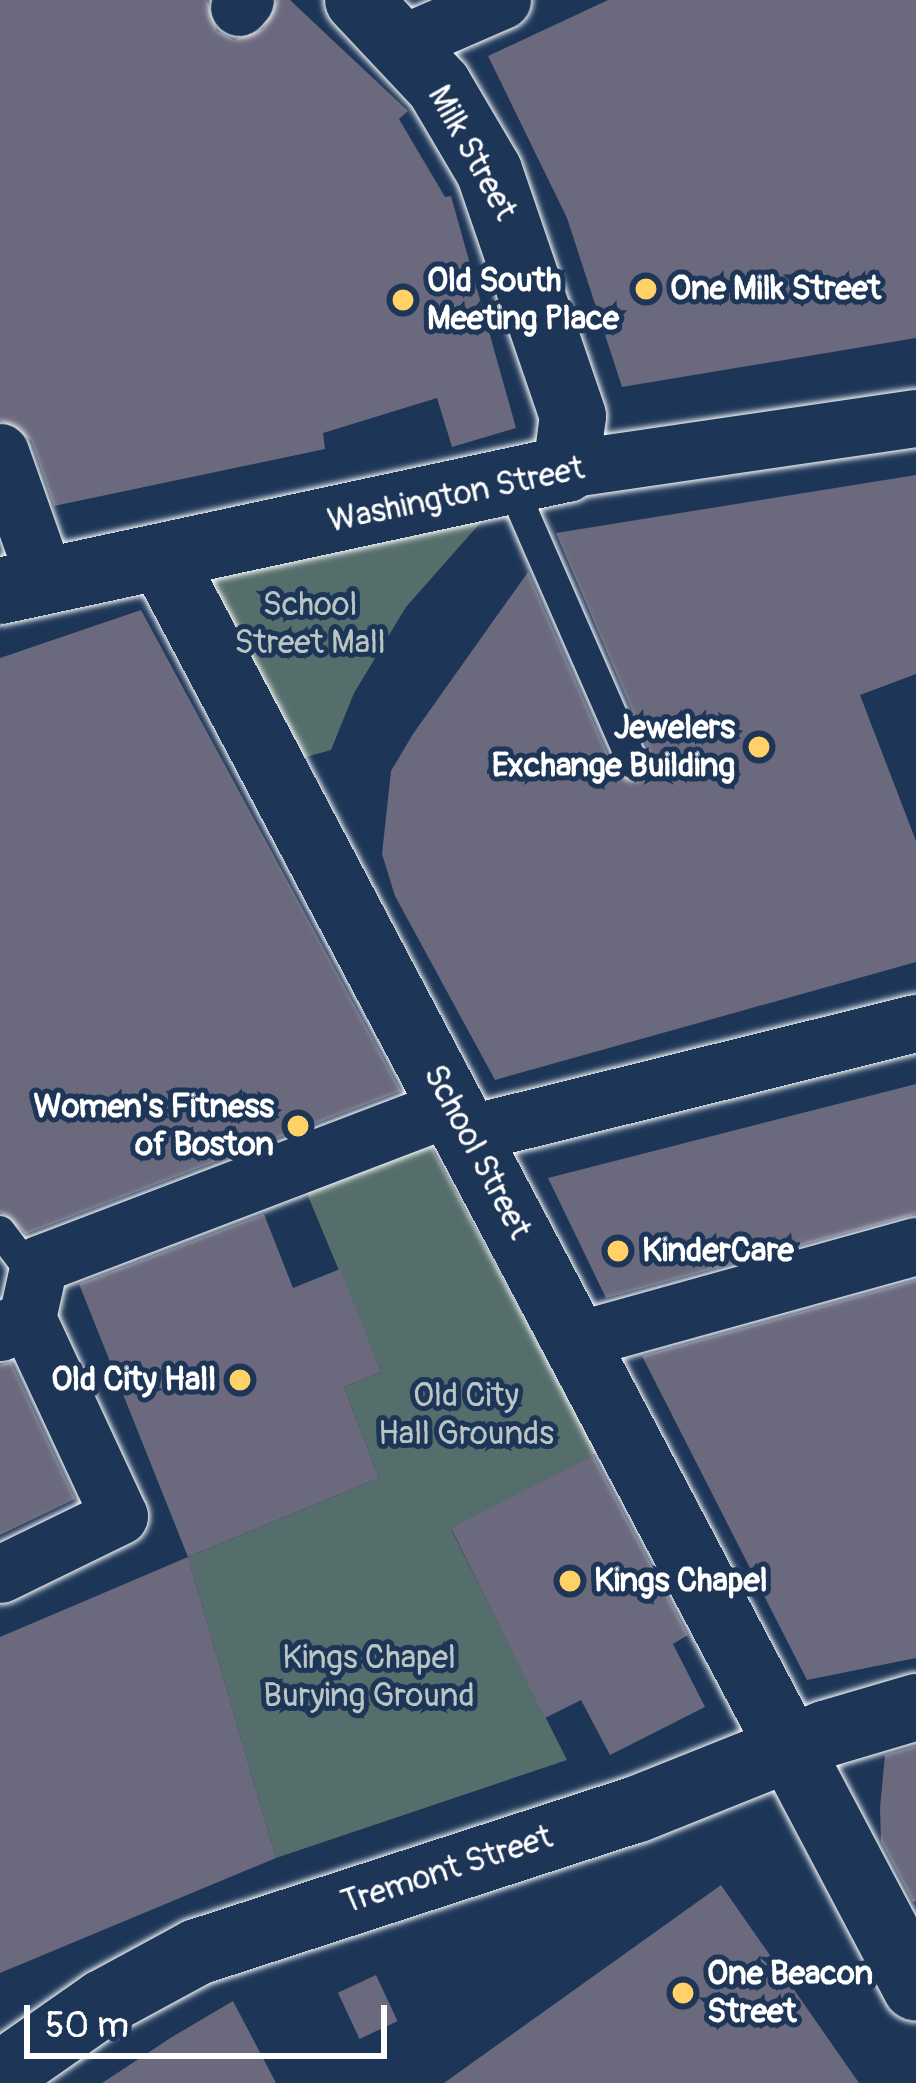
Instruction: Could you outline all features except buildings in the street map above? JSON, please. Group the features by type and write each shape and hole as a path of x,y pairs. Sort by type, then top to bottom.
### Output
{"main road":[{"name":"Milk Street","path":"380,22 465,126 511,221 573,416 539,477"},
{"name":"Washington Street","path":"23,586 539,477"},
{"name":"School Street","path":"162,558 447,1125 577,1340 916,1988"},
{"name":"Tremont Street","path":"0,2075 103,2003 197,1952 634,1810 789,1747 916,1708"}],"street":[{"path":"380,22 502,0"},
{"name":"Washington Street","path":"539,477 916,418"},
{"path":"0,452 23,586"},
{"path":"0,1574 119,1516 20,1309 39,1264 447,1125 916,1023"},
{"path":"577,1340 916,1246"}],"lane":[{"path":"539,477 633,763"},
{"path":"0,1232 20,1309"}],"green space":[{"name":"School Street Mall","path":"489,513 406,607 354,693 331,750 306,757 291,746 206,587 210,570"},
{"path":"422,1130 597,1453 451,1529 567,1760 276,1858 188,1557 379,1478 344,1387 381,1372 301,1179"}],"place":[{"name":"One Milk Street","path":"646,289"},
{"name":"Old South Meeting Place","path":"403,300"},
{"name":"Jewelers Exchange Building","path":"759,747"},
{"name":"Women's Fitness of Boston","path":"298,1126"},
{"name":"KinderCare","path":"618,1251"},
{"name":"Old City Hall","path":"240,1380"},
{"name":"Kings Chapel","path":"570,1581"},
{"name":"One Beacon Street","path":"683,1993"}],"park label":[{"name":"Old City Hall Grounds","path":"466,1415"},
{"name":"Kings Chapel Burying Ground","path":"369,1677"}]}
